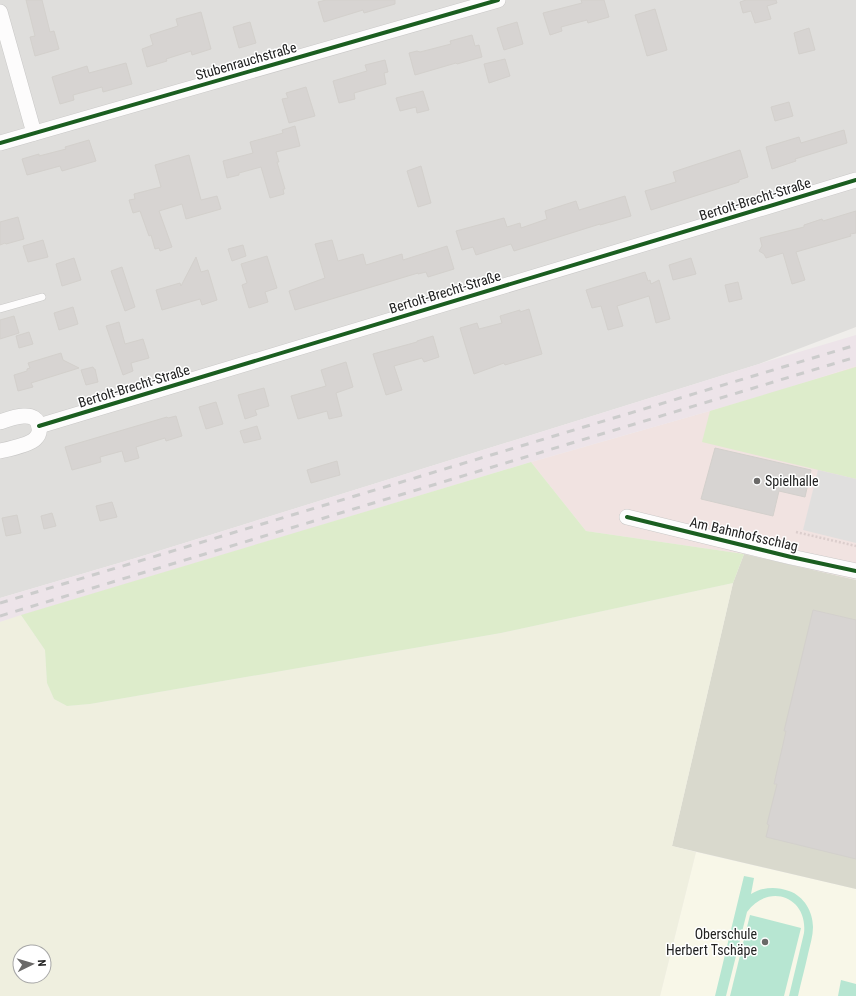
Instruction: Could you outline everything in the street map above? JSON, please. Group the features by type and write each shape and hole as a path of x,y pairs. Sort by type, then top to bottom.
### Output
{"street":[{"name":"Stubenrauchstraße","path":"0,143 498,0"},
{"path":"0,12 34,133"},
{"name":"Bertolt-Brecht-Straße","path":"39,426 856,180"},
{"path":"0,452 30,442 36,439 39,433 37,420 30,416 1,419"},
{"name":"Am Bahnhofsschlag","path":"627,517 791,557 856,571"}],"lane":[{"path":"0,309 42,296"}],"path":[{"path":"796,532 856,546"}],"shaded area":[{"path":"0,0 856,0 856,327 759,364 136,558 0,598"},
{"path":"856,335 856,366 766,395 531,462 0,622 0,598 136,558"},
{"path":"856,366 856,580 744,554 586,531 531,462 766,395"},
{"path":"818,470 856,479 856,543 803,530"},
{"path":"744,554 856,580 856,889 672,846 733,583"},
{"name":"Oberschule Herbert Tschäpe","path":"696,852 856,889 856,996 660,996"}],"green space":[{"path":"856,367 856,479 702,442 710,411"},
{"path":"531,462 586,531 744,554 733,583 501,633 90,704 67,706 54,699 47,683 45,650 21,615"},
{"path":"733,583 672,846 696,852 660,996 0,996 0,622 21,615 45,650 47,683 54,699 67,706 90,704 501,633"},
{"path":"744,876 754,878 751,894 765,889 784,889 794,893 807,905 813,921 813,927 798,996 789,996 804,933 804,921 800,910 794,903 785,898 776,896 766,898 756,903 747,912 726,996 715,996"},
{"path":"750,915 801,928 784,996 730,996"},
{"path":"841,980 856,984 856,996 838,996"}],"building":[{"path":"26,0 42,0 50,32 54,31 59,49 35,56 30,37 35,36"},
{"path":"326,0 395,0 395,4 364,13 363,10 324,22 318,2"},
{"path":"581,0 604,0 609,17 588,23 587,20 561,27 562,31 550,35 543,13 582,3"},
{"path":"746,0 776,0 777,3 767,6 771,19 755,23 751,11 743,13 740,2"},
{"path":"655,9 667,50 647,56 635,15"},
{"path":"201,12 211,49 192,55 191,51 147,67 142,49 153,45 150,35 178,26 176,19"},
{"path":"250,22 256,43 239,48 233,27"},
{"path":"517,22 523,44 504,50 497,28"},
{"path":"809,28 815,50 799,54 794,33"},
{"path":"472,35 475,46 479,45 482,57 415,75 409,53 417,51 420,52 451,44 450,41"},
{"path":"505,59 510,76 489,83 484,64"},
{"path":"385,60 388,72 384,73 386,84 354,93 355,99 339,103 333,81 367,71 365,65"},
{"path":"126,63 132,84 103,92 102,87 73,95 74,100 60,104 52,77 87,66 89,73"},
{"path":"306,87 315,116 289,123 282,99 288,98 286,93"},
{"path":"423,91 429,110 417,113 416,107 400,111 396,98"},
{"path":"789,102 793,116 775,121 771,107"},
{"path":"295,126 300,146 276,152 279,162 277,162 285,189 283,189 284,194 270,198 261,167 227,178 223,161 253,153 250,142 283,133 282,130"},
{"path":"844,130 847,143 795,159 796,161 772,169 766,147 799,137 801,143"},
{"path":"89,140 96,161 62,171 60,166 27,175 22,159 66,149 65,147"},
{"path":"740,150 748,177 739,180 739,182 651,210 645,191 676,182 673,172"},
{"path":"189,155 201,200 217,196 221,209 186,219 182,204 159,211 172,247 160,251 159,248 155,249 151,235 149,236 140,211 133,213 129,200 135,199 134,194 161,187 155,165"},
{"path":"421,166 431,203 418,207 407,171"},
{"path":"625,196 631,216 600,224 514,251 511,244 476,255 473,247 462,250 456,231 504,218 507,227 520,223 521,228 547,219 545,211 576,201 579,210"},
{"path":"856,211 856,233 850,234 851,236 796,252 805,280 792,284 783,253 766,258 764,254 759,251 762,246 760,238 804,227 804,225 822,219 823,221"},
{"path":"18,217 24,239 0,245 0,222"},
{"path":"43,240 48,257 28,262 23,246"},
{"path":"332,240 338,261 363,254 366,265 402,254 403,260 447,246 454,269 428,277 426,272 418,273 295,310 289,291 325,278 315,244"},
{"path":"243,245 246,256 232,261 228,249"},
{"path":"267,256 277,288 265,292 268,302 249,308 242,285 247,283 241,264"},
{"path":"196,257 201,272 208,270 217,300 202,305 200,299 162,310 156,290 180,283 181,286"},
{"path":"74,258 81,280 62,286 56,264"},
{"path":"691,258 696,274 673,280 669,265"},
{"path":"122,267 135,307 125,311 111,271"},
{"path":"645,272 648,281 650,280 651,284 659,280 670,319 656,323 649,296 617,306 623,326 608,330 601,306 592,308 586,290"},
{"path":"738,282 742,299 729,302 725,285"},
{"path":"73,307 78,324 59,330 54,313"},
{"path":"529,309 542,354 505,365 504,363 474,374 460,328 477,323 479,329 502,323 500,316"},
{"path":"14,316 19,333 0,339 0,320"},
{"path":"119,322 125,344 143,339 149,358 131,363 133,371 123,375 106,326"},
{"path":"29,332 33,344 19,348 16,336"},
{"path":"433,336 439,357 424,362 422,358 394,366 402,390 386,395 373,354"},
{"path":"61,353 63,360 79,368 31,383 33,387 18,391 14,375 27,371 27,369 30,368 28,363"},
{"path":"346,362 353,387 336,393 342,416 329,419 327,411 298,419 291,396 326,386 321,370"},
{"path":"93,367 95,369 98,382 86,385 81,370"},
{"path":"264,388 269,406 255,410 257,415 245,419 238,395"},
{"path":"216,402 223,424 206,429 199,407"},
{"path":"176,416 182,436 166,441 165,438 136,447 139,458 125,462 122,451 100,457 101,462 72,470 65,447 167,417"},
{"path":"257,426 261,439 244,443 240,431"},
{"name":"Spielhalle","path":"715,448 811,470 805,497 779,491 773,516 701,499"},
{"path":"337,461 340,475 311,483 307,470"},
{"path":"112,502 117,517 100,521 96,506"},
{"path":"52,513 56,526 44,529 41,516"},
{"path":"17,515 21,533 6,536 2,518"},
{"path":"813,610 856,620 856,859 766,837 769,825 767,824 777,784 774,784 786,731 784,731"}],"railway":[{"path":"0,603 856,345"},
{"path":"0,616 856,357"}],"cycle path":[{"path":"0,143 498,0"},
{"path":"39,426 856,180"},
{"path":"627,517 791,557 856,571"}],"place":[{"name":"Spielhalle","path":"757,481"},
{"name":"Oberschule Herbert Tschäpe","path":"765,942"}]}
